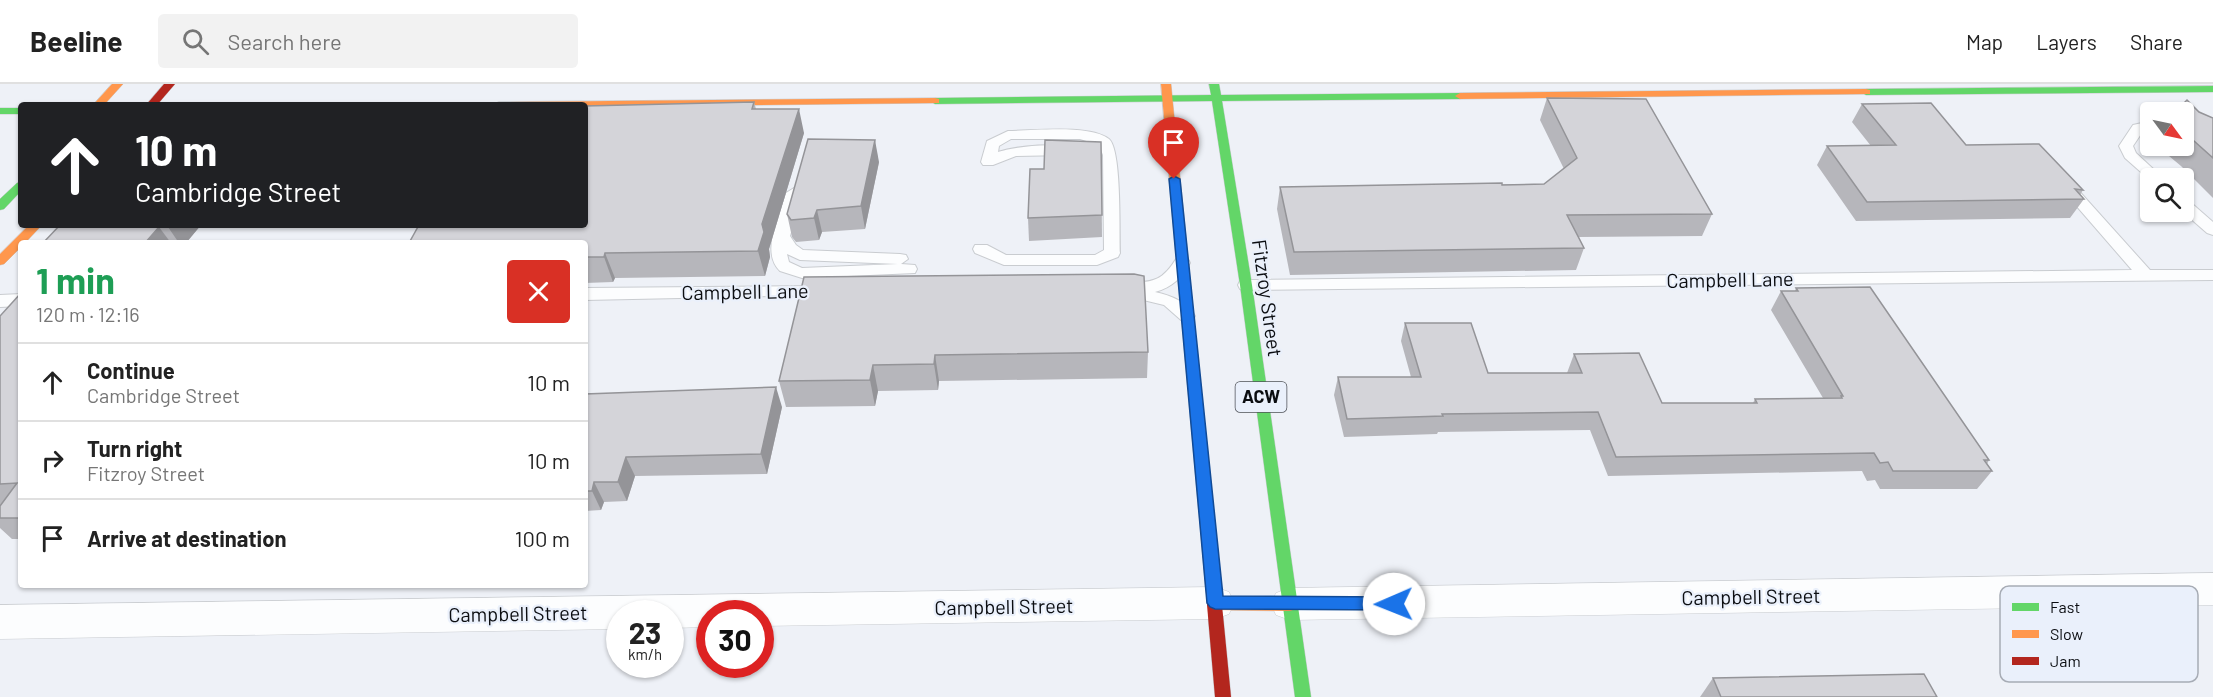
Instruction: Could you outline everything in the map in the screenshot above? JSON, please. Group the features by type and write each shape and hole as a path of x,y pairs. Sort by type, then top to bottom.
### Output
{"main road":[{"path":"101,102 118,84"},
{"path":"154,102 170,84"},
{"path":"1166,84 1223,697"},
{"name":"Fitzroy Street","path":"1214,84 1246,285 1303,697"},
{"path":"588,104 2210,89"},
{"path":"0,111 18,111"},
{"path":"0,207 18,188"},
{"path":"21,240 33,228"},
{"path":"0,261 18,243"},
{"path":"1215,603 1290,604"}],"street":[{"name":"Campbell Street","path":"2198,589 2213,589"},
{"name":"Campbell Street","path":"1290,604 2000,592"},
{"name":"Campbell Street","path":"0,622 1215,603"}],"lane":[{"path":"2140,128 2126,146 2130,155 2145,168"},
{"path":"981,249 1004,260 1098,260 1112,253 1110,155 1105,143 1094,137 1008,135 992,144 988,162 998,155 1012,151 1087,151 1101,154 1110,161"},
{"path":"799,174 782,237 790,249 800,255 876,257 910,265"},
{"path":"2058,175 2146,276"},
{"path":"2194,213 2213,230"},
{"path":"1182,263 1177,273 1161,287 1104,292 1138,293 1161,297 1187,316"},
{"name":"Campbell Lane","path":"1246,285 2213,275"},
{"name":"Campbell Lane","path":"588,294 842,293"},
{"path":"0,301 18,300"}],"building":[{"path":"1547,98 1646,99 1712,214 1567,215 1584,248 1294,252 1280,187 1544,184 1577,158"},
{"path":"754,102 752,109 799,109 762,224 764,232 758,251 605,253 604,257 588,257 588,240 411,240 417,228 588,228 588,106"},
{"path":"1931,103 1966,145 2039,144 2083,190 2075,189 2084,199 1867,202 1827,146 1896,145 1862,104"},
{"path":"2194,107 2199,112 2213,118 2213,158 2194,141"},
{"path":"808,139 875,140 861,206 817,210 814,218 791,220 787,214"},
{"path":"1045,140 1101,142 1102,215 1028,218 1030,169 1044,169"},
{"path":"57,228 158,228 148,240 46,240"},
{"path":"1134,274 1144,276 1148,352 935,355 934,364 873,365 870,380 779,381 804,277"},
{"path":"1870,287 1989,460 1984,460 1992,471 1893,471 1888,462 1880,463 1874,453 1616,457 1598,412 1442,414 1443,416 1347,419 1338,377 1421,377 1405,323 1471,323 1488,373 1582,373 1574,354 1639,353 1662,403 1757,403 1755,399 1842,398 1843,396 1781,291 1798,291 1796,288"},
{"path":"18,296 18,518 0,518 0,506 17,483 0,484 0,316"},
{"path":"776,387 761,454 626,457 618,482 594,482 592,491 588,491 588,394"},
{"path":"1924,674 1937,697 1721,697 1713,678"}],"traffic: fast":[{"path":"1214,84 1246,285 1303,697"},
{"path":"1866,92 2213,89"},
{"path":"935,101 1460,96"},
{"path":"0,111 18,111"},
{"path":"0,206 18,188"}],"traffic: slow":[{"path":"101,102 118,84"},
{"path":"1166,84 1206,513"},
{"path":"1460,96 1866,92"},
{"path":"588,104 935,101"},
{"path":"21,240 33,228"},
{"path":"0,261 18,243"},
{"path":"1215,603 1290,604"}],"traffic: jam":[{"path":"154,102 170,84"},
{"path":"1206,513 1223,697"}],"route":[{"path":"1174,179 1215,603 1394,604"}]}
